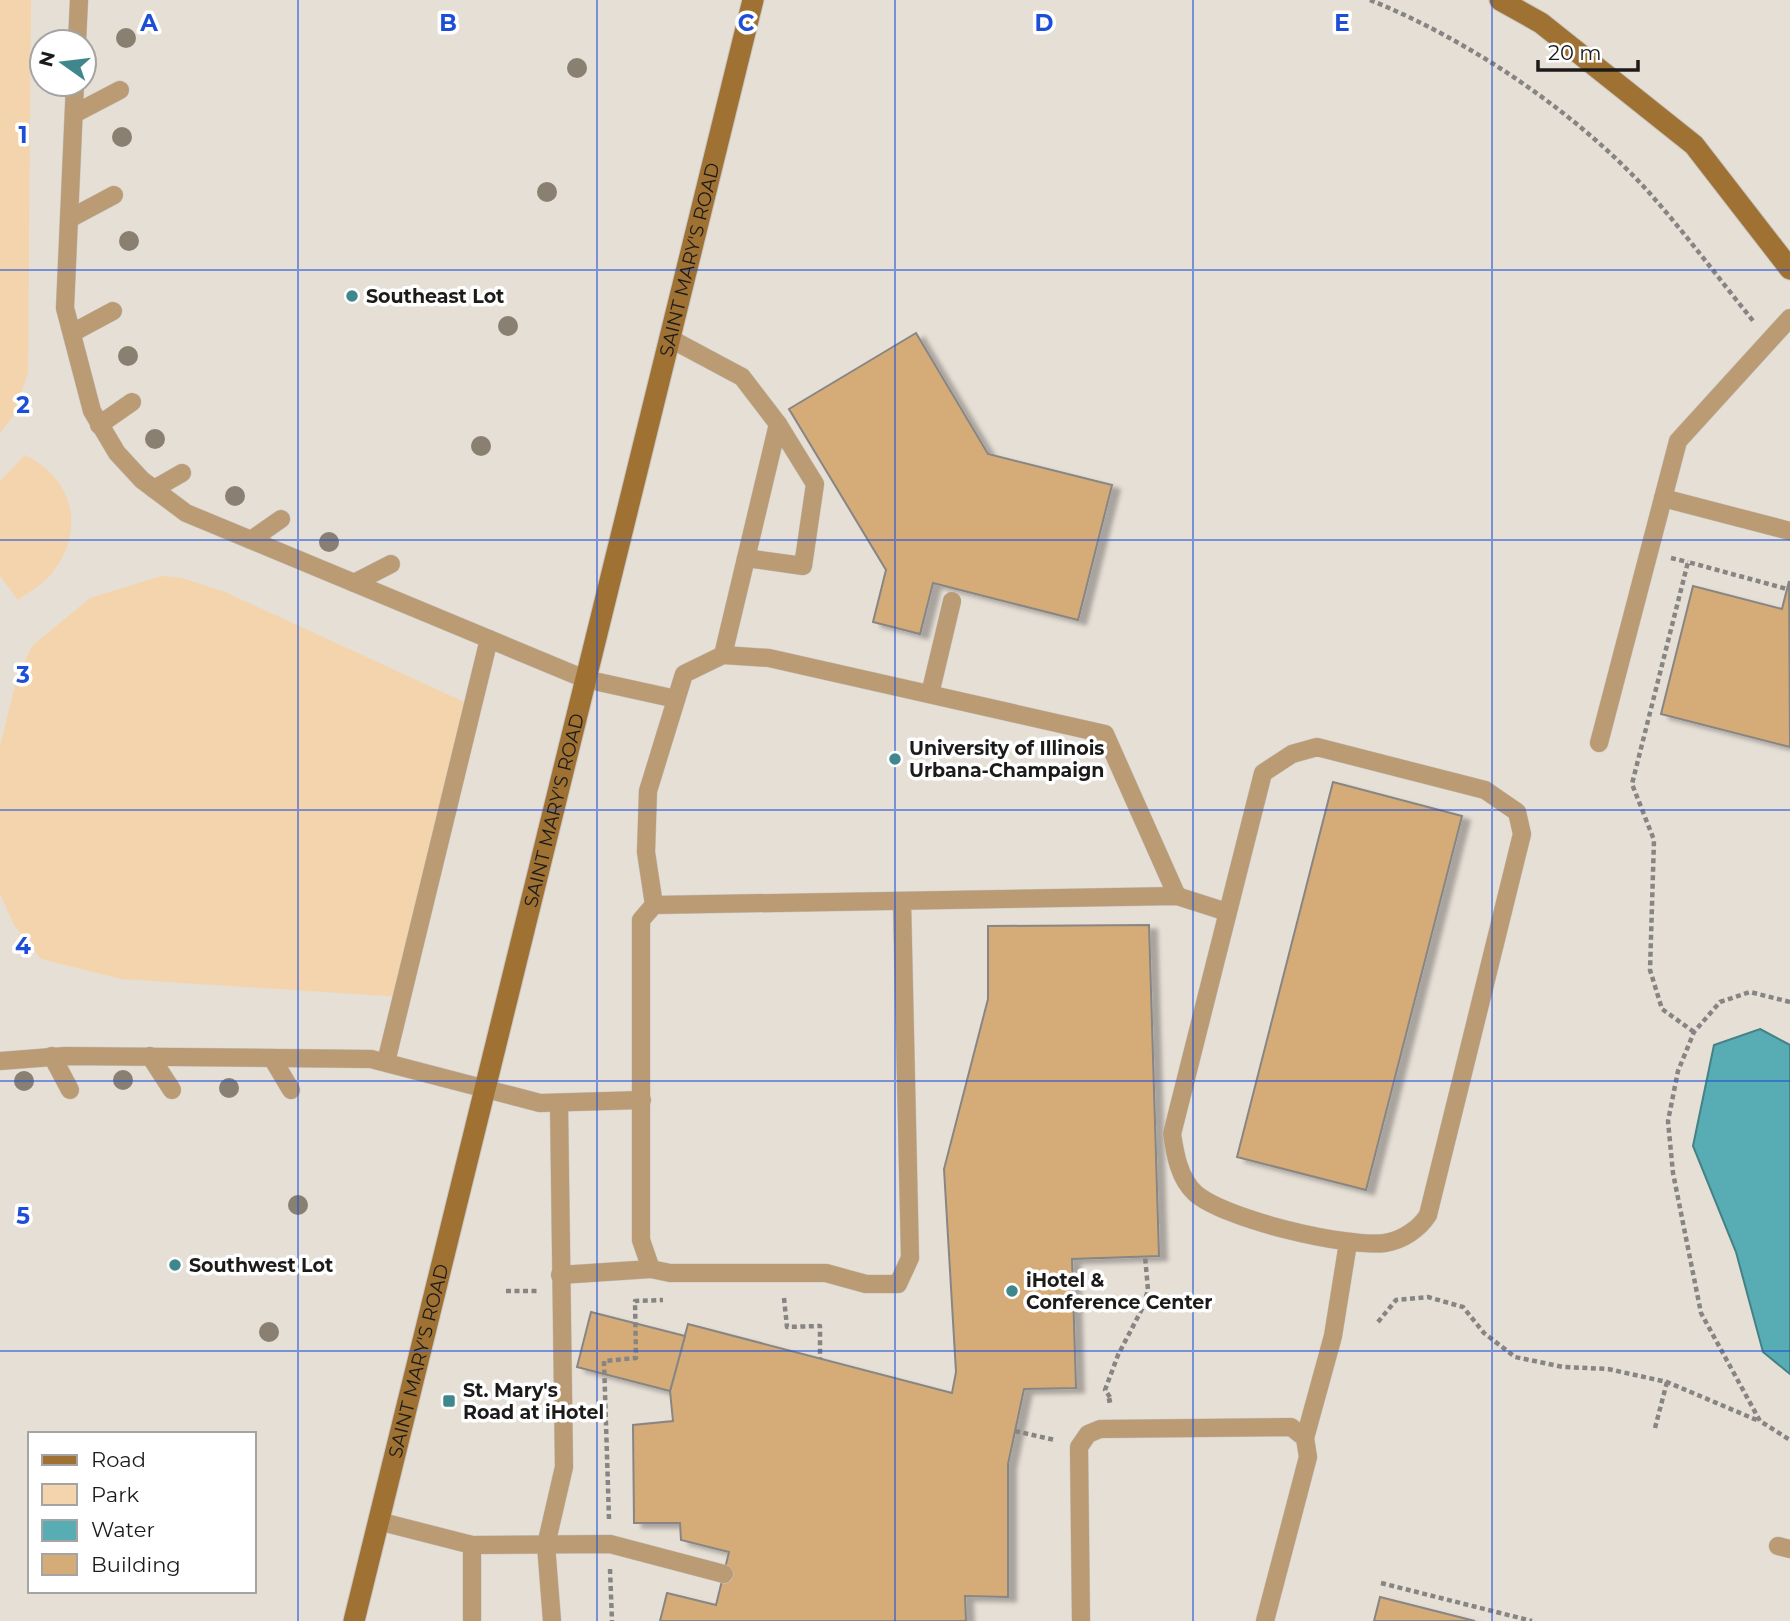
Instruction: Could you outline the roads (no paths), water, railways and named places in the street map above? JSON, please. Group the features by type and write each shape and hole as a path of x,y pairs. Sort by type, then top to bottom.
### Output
{"main road":[{"name":"SAINT MARY'S ROAD","path":"354,1621 753,0"},
{"path":"1500,0 1541,23 1694,145 1790,269"}],"lane":[{"path":"78,28 79,0"},
{"path":"74,114 120,90"},
{"path":"75,98 65,308 99,425 117,453 154,489 186,513 586,679 676,699"},
{"path":"69,219 114,195"},
{"path":"72,333 113,312"},
{"path":"1599,743 1678,441 1790,318"},
{"path":"669,338 742,377 778,424 815,484 803,566 746,558"},
{"path":"99,425 132,402"},
{"path":"723,655 778,424"},
{"path":"154,489 182,473"},
{"path":"1663,498 1790,531"},
{"path":"251,540 281,519"},
{"path":"354,583 391,564"},
{"path":"930,695 952,601"},
{"path":"386,1062 489,639"},
{"path":"654,905 646,852 648,791 684,674 723,655 769,658 1105,734 1177,896"},
{"path":"1317,747 1485,790 1517,812 1522,834 1428,1215 1419,1229 1387,1243 1348,1243 1225,1212 1194,1192 1176,1161 1172,1134 1227,912 1263,773 1292,754 1317,747"},
{"path":"651,1269 641,1240 641,920 654,905 1177,896 1227,912"},
{"path":"560,1275 651,1269 670,1273 826,1273 866,1284 898,1284 910,1258 902,901"},
{"path":"0,1061 52,1056 371,1059 540,1102 642,1100"},
{"path":"52,1056 70,1090"},
{"path":"150,1056 172,1090"},
{"path":"272,1058 291,1090"},
{"path":"552,1621 546,1545 564,1467 559,1103"},
{"path":"1265,1621 1308,1457 1305,1438 1333,1336 1348,1243"},
{"path":"1081,1621 1079,1447 1088,1434 1100,1429 1292,1427 1305,1438"},
{"path":"378,1521 472,1545 610,1544 724,1574"},
{"path":"472,1545 472,1621"}],"water":[{"path":"1760,1029 1790,1045 1790,1374 1763,1352 1736,1252 1693,1146 1714,1045"}],"place":[{"name":"Southeast Lot","path":"352,296"},
{"name":"University of Illinois Urbana-Champaign","path":"895,759"},
{"name":"Southwest Lot","path":"175,1265"},
{"name":"iHotel & Conference Center","path":"1012,1291"},
{"name":"St. Mary's Road at iHotel","path":"449,1401"}]}
